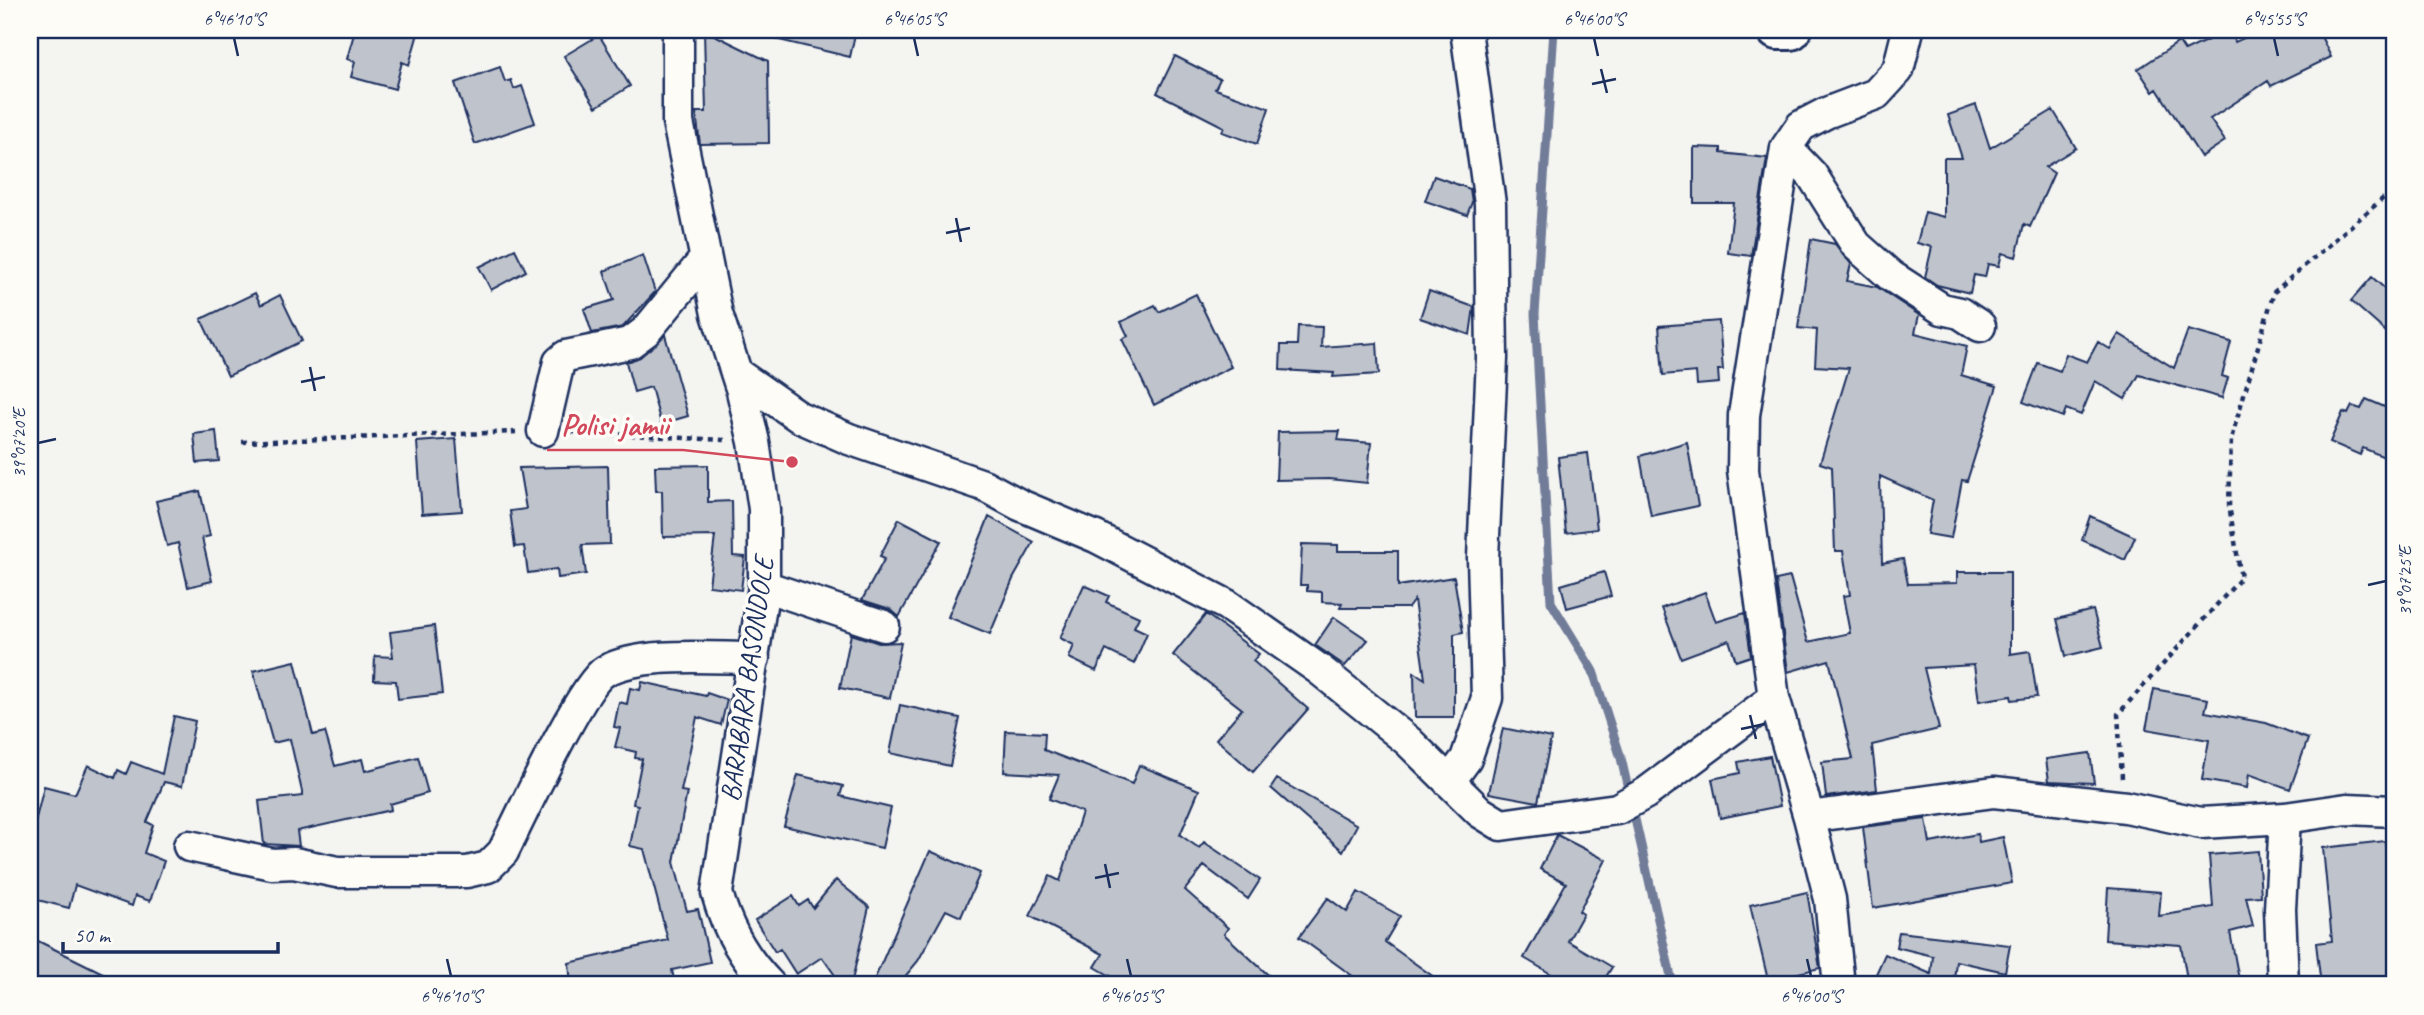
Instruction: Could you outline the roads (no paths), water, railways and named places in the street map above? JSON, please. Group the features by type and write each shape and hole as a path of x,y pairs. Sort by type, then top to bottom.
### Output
{"main road":[{"path":"1777,30 1791,30"}],"street":[{"name":"BARABARA BASONDOLE","path":"678,30 678,122 717,314 754,442 764,509 764,586 717,893 733,938 754,970 770,985"},
{"path":"1449,782 1466,759 1487,698 1483,558 1492,358 1490,204 1466,30"},
{"path":"1839,985 1830,899 1774,698 1743,470 1744,415 1786,148 1801,126 1826,113 1876,94 1898,70 1908,30"},
{"path":"1786,148 1812,175 1856,245 1891,276 1942,309 1960,313 1980,326"},
{"path":"543,431 559,362 566,356 630,343 646,331 705,259"},
{"path":"736,373 799,417 849,439 983,485 1020,505 1060,520 1138,557 1227,605 1320,670 1408,741 1480,812 1501,825 1616,809 1646,793 1774,698"},
{"path":"764,586 884,626"},
{"path":"189,846 272,864 294,863 337,872 467,872 488,867 503,852 579,705 604,671 641,660 754,658"},
{"path":"1809,817 1994,792 2126,807 2201,823 2286,818 2347,808 2394,811"},
{"path":"2283,985 2280,909 2286,818"}],"waterway":[{"path":"1554,30 1535,314 1551,602 1593,671 1621,758 1673,985"}],"place":[{"name":"Polisi jamii","path":"792,462"}]}
